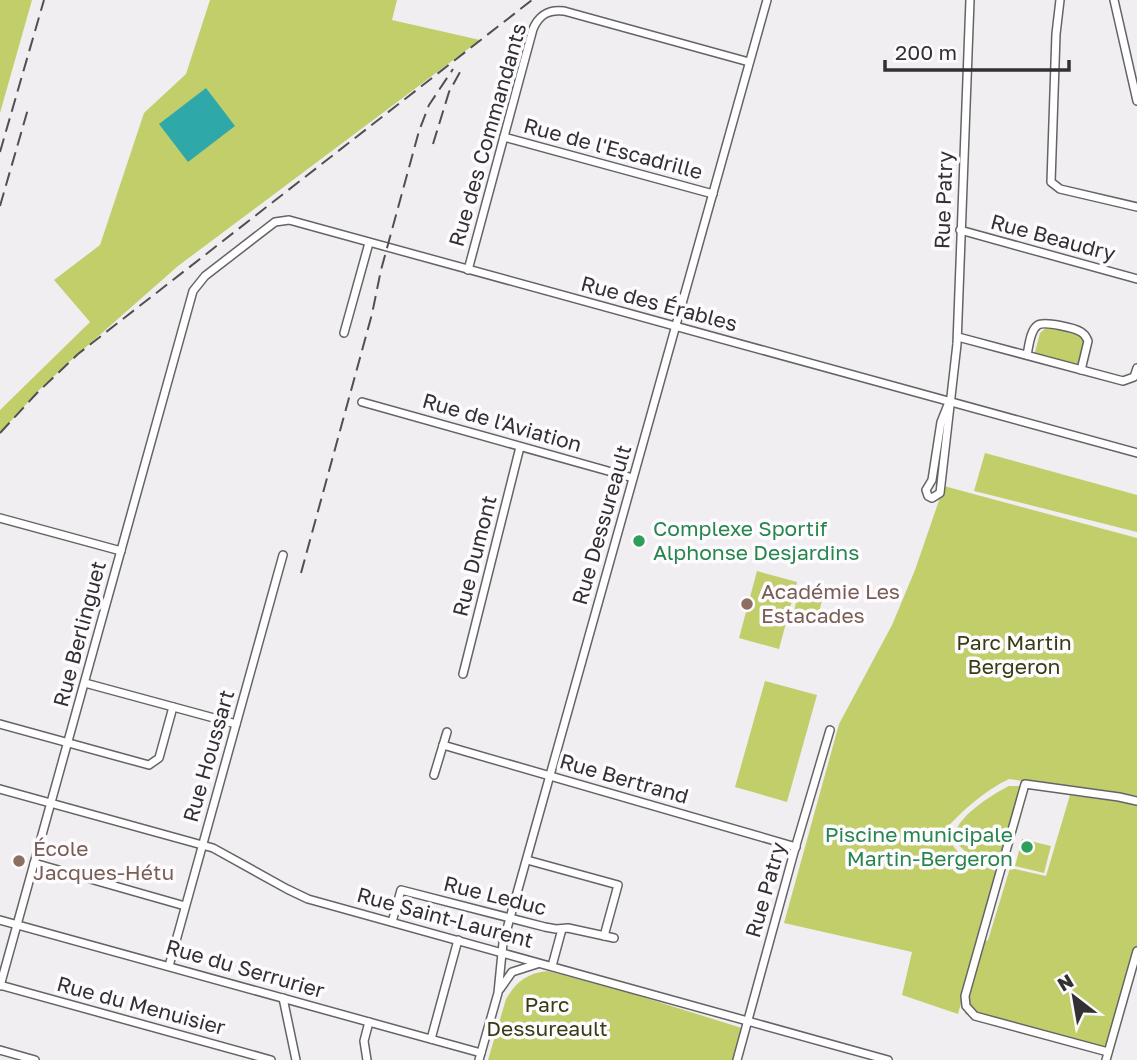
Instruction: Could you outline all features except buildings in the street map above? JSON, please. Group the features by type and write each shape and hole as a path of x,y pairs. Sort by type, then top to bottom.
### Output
{"street":[{"name":"Rue Dessureault","path":"480,1057 498,993 501,952 510,918 767,0"},
{"name":"Rue Patry","path":"949,402 941,422 932,480 926,489 928,496 932,498 940,494 958,337 970,0"},
{"path":"1060,0 1055,48 1051,182 1060,189 1137,207"},
{"path":"1114,0 1137,101"},
{"name":"Rue des Commandants","path":"468,270 533,29 539,18 549,11 564,11 749,62"},
{"name":"Rue de l'Escadrille","path":"504,137 713,194"},
{"name":"Rue des Érables","path":"193,291 205,276 263,230 282,220 1137,453"},
{"name":"Rue Beaudry","path":"960,230 1137,279"},
{"path":"344,333 369,243"},
{"name":"Rue Berlinguet","path":"0,986 193,291"},
{"path":"1027,355 1032,332 1038,325 1047,323 1077,330 1083,333 1088,341 1081,370"},
{"path":"958,337 1126,381 1134,377 1137,368"},
{"name":"Rue de l'Aviation","path":"362,402 633,478"},
{"name":"Rue Dumont","path":"463,674 520,447"},
{"path":"0,517 121,551"},
{"name":"Rue Houssart","path":"169,966 283,555"},
{"path":"85,683 236,724"},
{"path":"0,724 151,765 159,758 173,707"},
{"name":"Rue Patry","path":"737,1060 830,730"},
{"path":"434,775 447,732"},
{"name":"Rue Bertrand","path":"443,745 796,847"},
{"path":"1137,801 1025,784 965,996 966,1006 972,1014 979,1017 1107,1056 1137,951"},
{"name":"Rue Saint-Laurent","path":"0,789 225,853 301,896 888,1060"},
{"path":"527,860 618,885 604,936"},
{"path":"34,863 185,906"},
{"name":"Rue Leduc","path":"392,922 401,890 556,929 568,928 614,938"},
{"name":"Rue du Serrurier","path":"0,920 431,1039 480,1057"},
{"path":"498,993 515,971 529,965 548,965 562,929"},
{"path":"431,1039 458,940"},
{"name":"Rue du Menuisier","path":"0,986 271,1060"},
{"path":"283,998 296,1060"},
{"path":"367,1060 364,1041 369,1022"},
{"path":"0,1050 35,1060"}],"green space":[{"path":"0,0 32,0 0,113"},
{"path":"210,0 397,0 392,20 480,40 178,266 39,390 0,433 0,410 90,322 54,280 100,245 144,113 186,74"},
{"path":"1048,326 1071,330 1081,334 1089,342 1082,370 1034,356 1040,333"},
{"path":"985,453 1137,495 1137,532 974,491"},
{"name":"Parc Martin Bergeron","path":"944,486 1137,538 1137,796 1009,779 975,801 945,830 960,854 1001,873 980,944 988,940 1010,868 1046,876 1070,795 1137,804 1137,949 1109,1049 1065,1041 965,1014 969,1008 964,992 958,1014 902,995 912,952 784,923 839,724 892,625 915,570"},
{"path":"757,571 797,582 779,649 739,638"},
{"path":"800,586 824,592 817,621 793,615"},
{"path":"765,681 817,695 787,802 735,787"},
{"path":"1009,786 1026,786 1005,868 966,852 954,841 955,833 965,817 992,795"},
{"path":"1022,839 1051,846 1044,873 1015,866"},
{"name":"Parc Dessureault","path":"548,971 745,1029 737,1060 488,1060 510,993 528,976"}],"water":[{"path":"206,88 235,126 188,162 159,124"}],"railway":[{"path":"0,152 44,0"},
{"path":"0,433 78,354 532,0"},
{"path":"301,573 419,131 429,105 453,69"},
{"path":"433,144 449,92 460,72"},
{"path":"0,206 28,109"}],"place":[{"name":"Complexe Sportif Alphonse Desjardins","path":"639,541"},
{"name":"Académie Les Estacades","path":"747,604"},
{"name":"Piscine municipale Martin-Bergeron","path":"1027,847"},
{"name":"École Jacques-Hétu","path":"19,861"}]}
